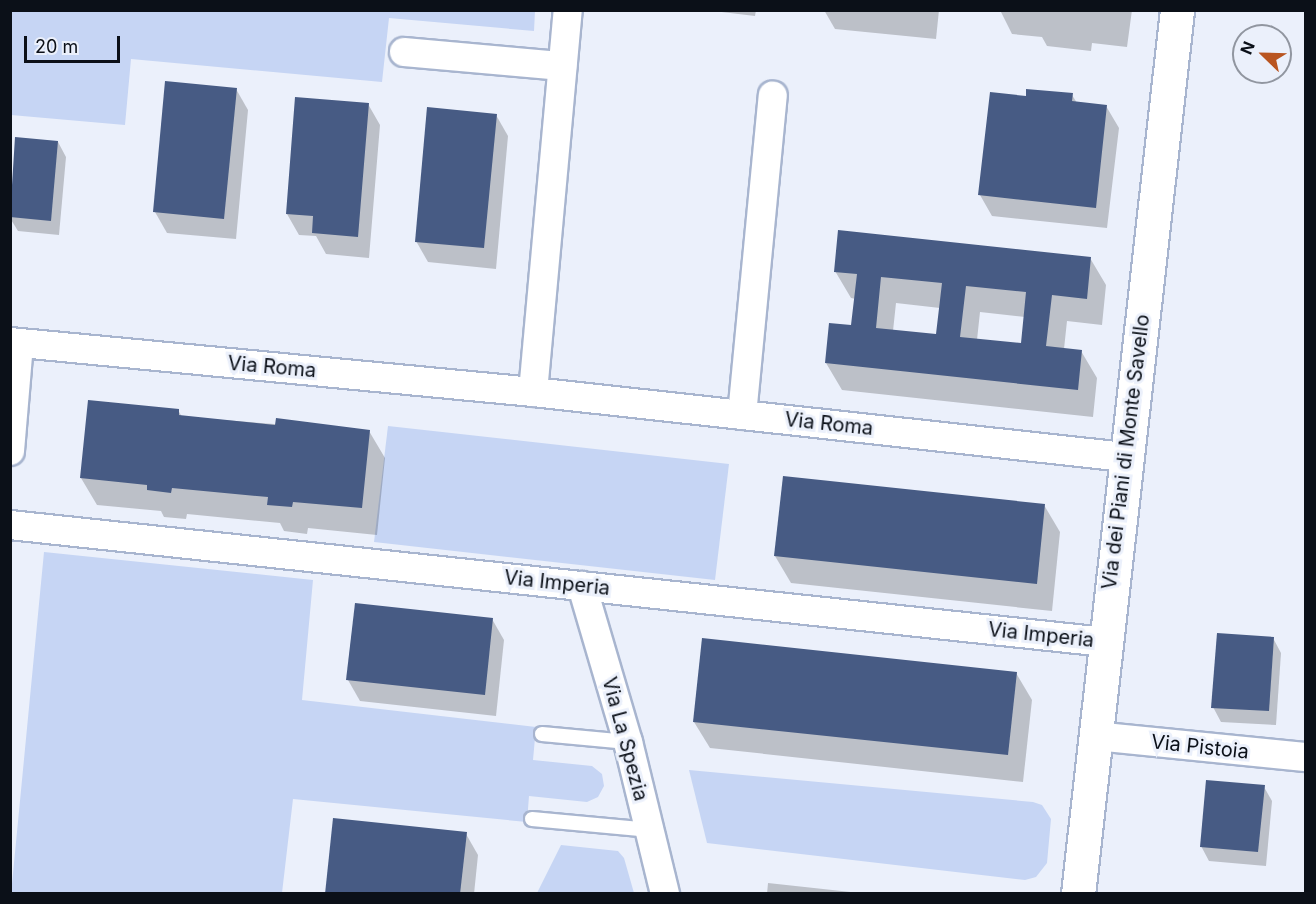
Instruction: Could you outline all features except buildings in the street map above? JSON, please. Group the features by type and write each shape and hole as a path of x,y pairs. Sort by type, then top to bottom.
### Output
{"street":[{"path":"533,392 568,10"},
{"name":"Via dei Piani di Monte Savello","path":"1078,894 1104,642 1178,10"},
{"path":"404,52 562,66"},
{"path":"742,415 773,95"},
{"path":"10,451 15,343"},
{"name":"Via Roma","path":"15,343 533,392 1125,457"},
{"name":"Via Imperia","path":"10,525 1104,642"},
{"name":"Via La Spezia","path":"582,586 627,742 665,894"},
{"name":"Via Pistoia","path":"1095,736 1305,757"}],"lane":[{"path":"542,735 627,742"},
{"path":"532,819 650,830"}],"shaded area":[{"path":"10,11 535,11 534,31 389,18 382,82 131,59 125,125 11,115"},
{"path":"388,426 729,464 715,580 374,542"},
{"path":"44,552 313,580 302,700 536,727 533,760 592,766 602,774 604,786 598,797 587,802 529,796 527,822 293,799 282,893 11,894"},
{"path":"689,770 1033,802 1042,805 1051,819 1047,863 1036,877 1025,880 707,843"},
{"path":"561,845 618,851 624,858 634,893 537,893"}]}
